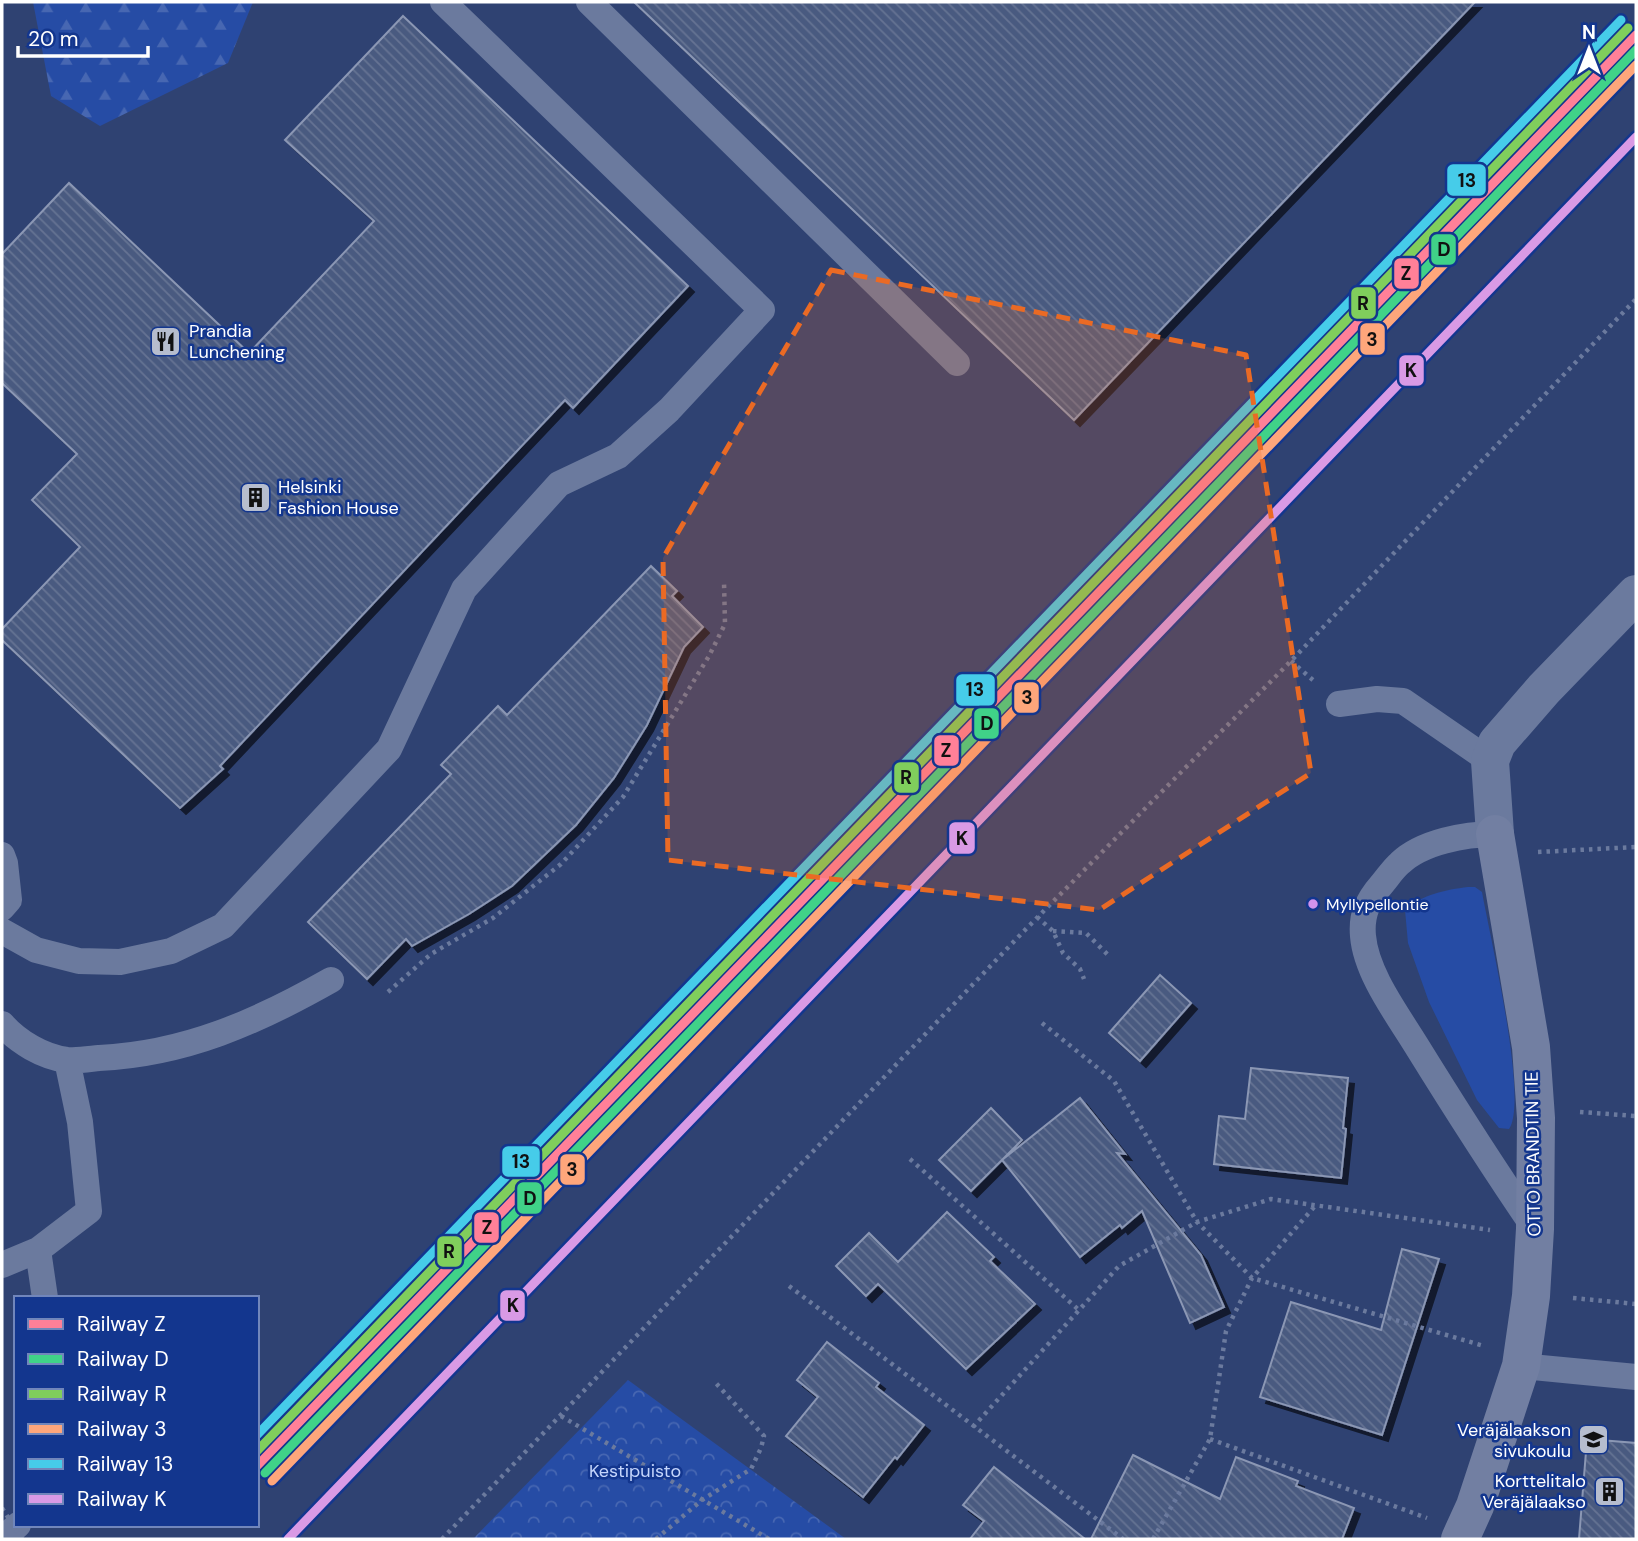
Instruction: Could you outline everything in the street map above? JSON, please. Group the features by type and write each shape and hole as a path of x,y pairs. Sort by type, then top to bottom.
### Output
{"street":[{"path":"1490,761 1497,743 1513,723 1636,594"},
{"name":"OTTO BRANDTIN TIE","path":"1460,1539 1479,1495 1508,1358 1531,1297 1535,1229 1536,1118 1531,1047 1495,834 1490,761"}],"lane":[{"path":"2,931 36,950 79,961 120,962 171,951 223,926 389,749 464,589 559,484 618,456 669,410 762,310 443,2"},
{"path":"589,2 957,363"},
{"path":"1339,704 1377,699 1403,701 1490,761"},
{"path":"1495,834 1471,834 1437,842 1402,861 1368,900 1362,918 1363,938 1369,963 1401,1021 1470,1132 1535,1229"},
{"path":"2,855 9,900 2,908"},
{"path":"2,1024 33,1049 67,1060 124,1057 175,1048 279,1010 331,980"},
{"path":"2,1265 37,1250 89,1211 80,1122 67,1060"},
{"path":"37,1250 45,1296"},
{"path":"1508,1358 1636,1377"},
{"path":"2,1539 16,1527"}],"path":[{"path":"442,1539 1037,917 1291,661 1636,299"},
{"path":"388,992 431,954 493,918 561,864 623,797 720,635 724,624 724,582"},
{"path":"1538,852 1636,847"},
{"path":"1037,917 1053,931 1063,953 1080,968 1084,979"},
{"path":"1053,931 1086,933 1108,955"},
{"path":"1042,1023 1114,1081 1197,1222 1252,1278 1508,1358"},
{"path":"1580,1112 1636,1116"},
{"path":"910,1159 1080,1311"},
{"path":"973,1427 1119,1266 1197,1222 1271,1199 1490,1230"},
{"path":"1153,1539 1210,1439 1226,1331 1252,1278 1316,1205"},
{"path":"789,1286 1123,1539"},
{"path":"656,1539 702,1500 751,1469 761,1448 764,1436 714,1381"},
{"path":"561,1416 769,1539"},
{"path":"1210,1439 1428,1518"},
{"path":"2,1508 14,1527"}],"highlighted area":[{"path":"831,270 1246,355 1311,773 1099,910 668,860 663,558"}],"green space":[{"path":"33,2 253,2 228,63 100,126 51,96"},
{"path":"1475,887 1482,892 1506,1015 1514,1086 1514,1112 1509,1129 1499,1128 1477,1100 1429,1002 1408,943 1405,910 1427,896"},
{"name":"Kestipuisto","path":"628,1380 846,1539 473,1539"}],"building":[{"path":"634,2 1475,2 1074,420"},
{"name":"Helsinki Fashion House","path":"403,16 688,286 573,408 565,400 220,766 223,769 180,808 2,640 2,629 80,547 32,500 77,454 2,383 2,254 69,183 249,353 374,221 285,140"},
{"path":"651,566 677,591 672,596 703,627 684,647 647,725 614,778 576,825 512,886 412,946 406,939 367,979 308,922 451,774 441,765 498,706 507,715"},
{"path":"1160,975 1191,1003 1140,1061 1109,1033"},
{"path":"1251,1068 1348,1078 1341,1178 1214,1164 1219,1116 1245,1119"},
{"path":"1080,1098 1125,1154 1117,1153 1201,1255 1224,1307 1190,1323 1142,1211 1080,1257 1002,1160"},
{"path":"991,1108 1022,1140 971,1191 939,1160"},
{"path":"947,1212 994,1257 990,1261 1035,1304 966,1369 878,1284 866,1296 836,1266 869,1233 898,1262"},
{"path":"1402,1249 1439,1259 1382,1435 1260,1397 1291,1302 1381,1330"},
{"path":"827,1342 879,1383 876,1387 924,1425 863,1497 786,1436 818,1397 797,1380"},
{"name":"Korttelitalo Veräjälaakso","path":"1587,1439 1636,1443 1636,1539 1579,1539"},
{"path":"1133,1455 1220,1499 1236,1457 1298,1481 1296,1486 1354,1508 1342,1539 1091,1539"},
{"path":"994,1467 1085,1539 970,1539 984,1521 963,1505"}],"rail line":[{"name":"13","path":"259,1433 1621,20"},
{"name":"R","path":"259,1449 1628,28"},
{"name":"Z","path":"259,1464 1636,35"},
{"name":"D","path":"265,1473 1636,50"},
{"name":"3","path":"272,1481 1636,65"},
{"name":"K","path":"288,1539 1636,137"}],"place":[{"name":"Prandia Lunchening","path":"166,341"},
{"name":"Helsinki Fashion House","path":"255,497"},
{"name":"Myllypellontie","path":"1313,904"},
{"name":"Veräjälaakson sivukoulu","path":"1594,1440"},
{"name":"Korttelitalo Veräjälaakso","path":"1609,1491"}]}
